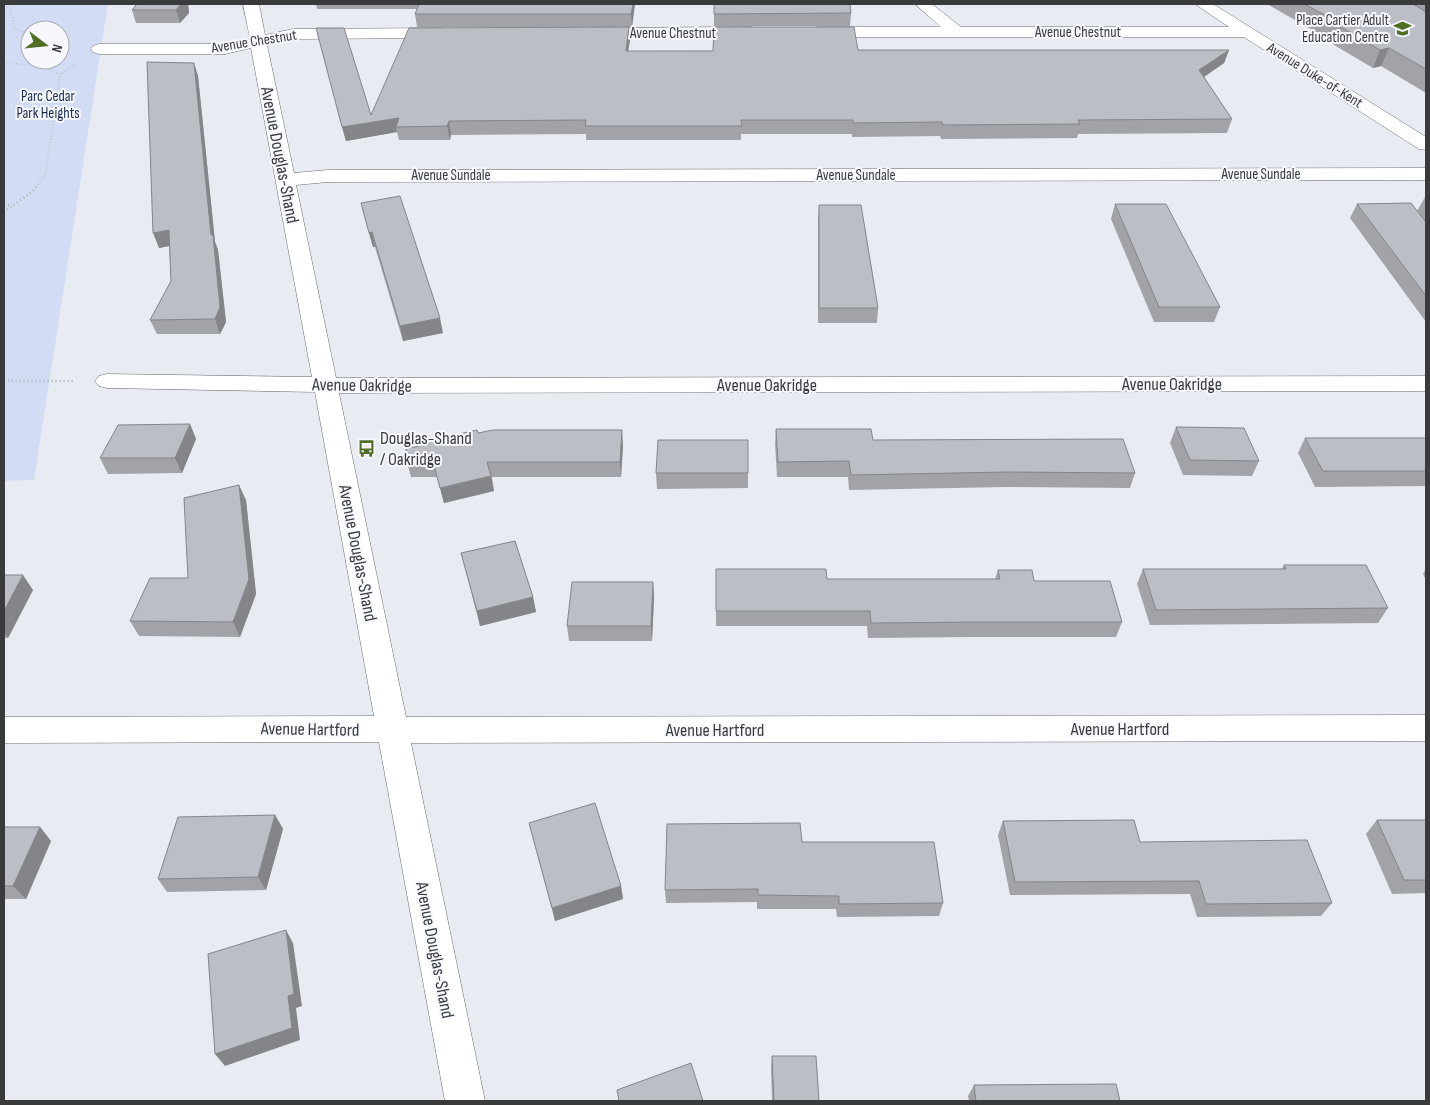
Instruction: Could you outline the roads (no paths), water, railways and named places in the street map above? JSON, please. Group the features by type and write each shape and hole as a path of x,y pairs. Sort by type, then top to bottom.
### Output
{"street":[{"name":"Avenue Douglas-Shand","path":"251,4 465,1101"},
{"path":"923,4 957,32"},
{"name":"Avenue Duke-of-Kent","path":"1203,4 1426,145"},
{"name":"Avenue Chestnut","path":"580,33 768,32"},
{"name":"Avenue Chestnut","path":"798,32 1248,32"},
{"name":"Avenue Chestnut","path":"100,49 225,49 258,40 293,34 461,33"},
{"name":"Avenue Sundale","path":"285,180 328,176 1426,174"},
{"name":"Avenue Oakridge","path":"107,381 407,386 1426,383"},
{"name":"Avenue Hartford","path":"4,730 330,728 392,730 1426,728"}],"place":[{"name":"Place Cartier Adult Education Centre","path":"1403,29"},
{"name":"Douglas-Shand / Oakridge","path":"366,448"}],"park label":[{"name":"Parc Cedar Park Heights","path":"48,104"}]}
